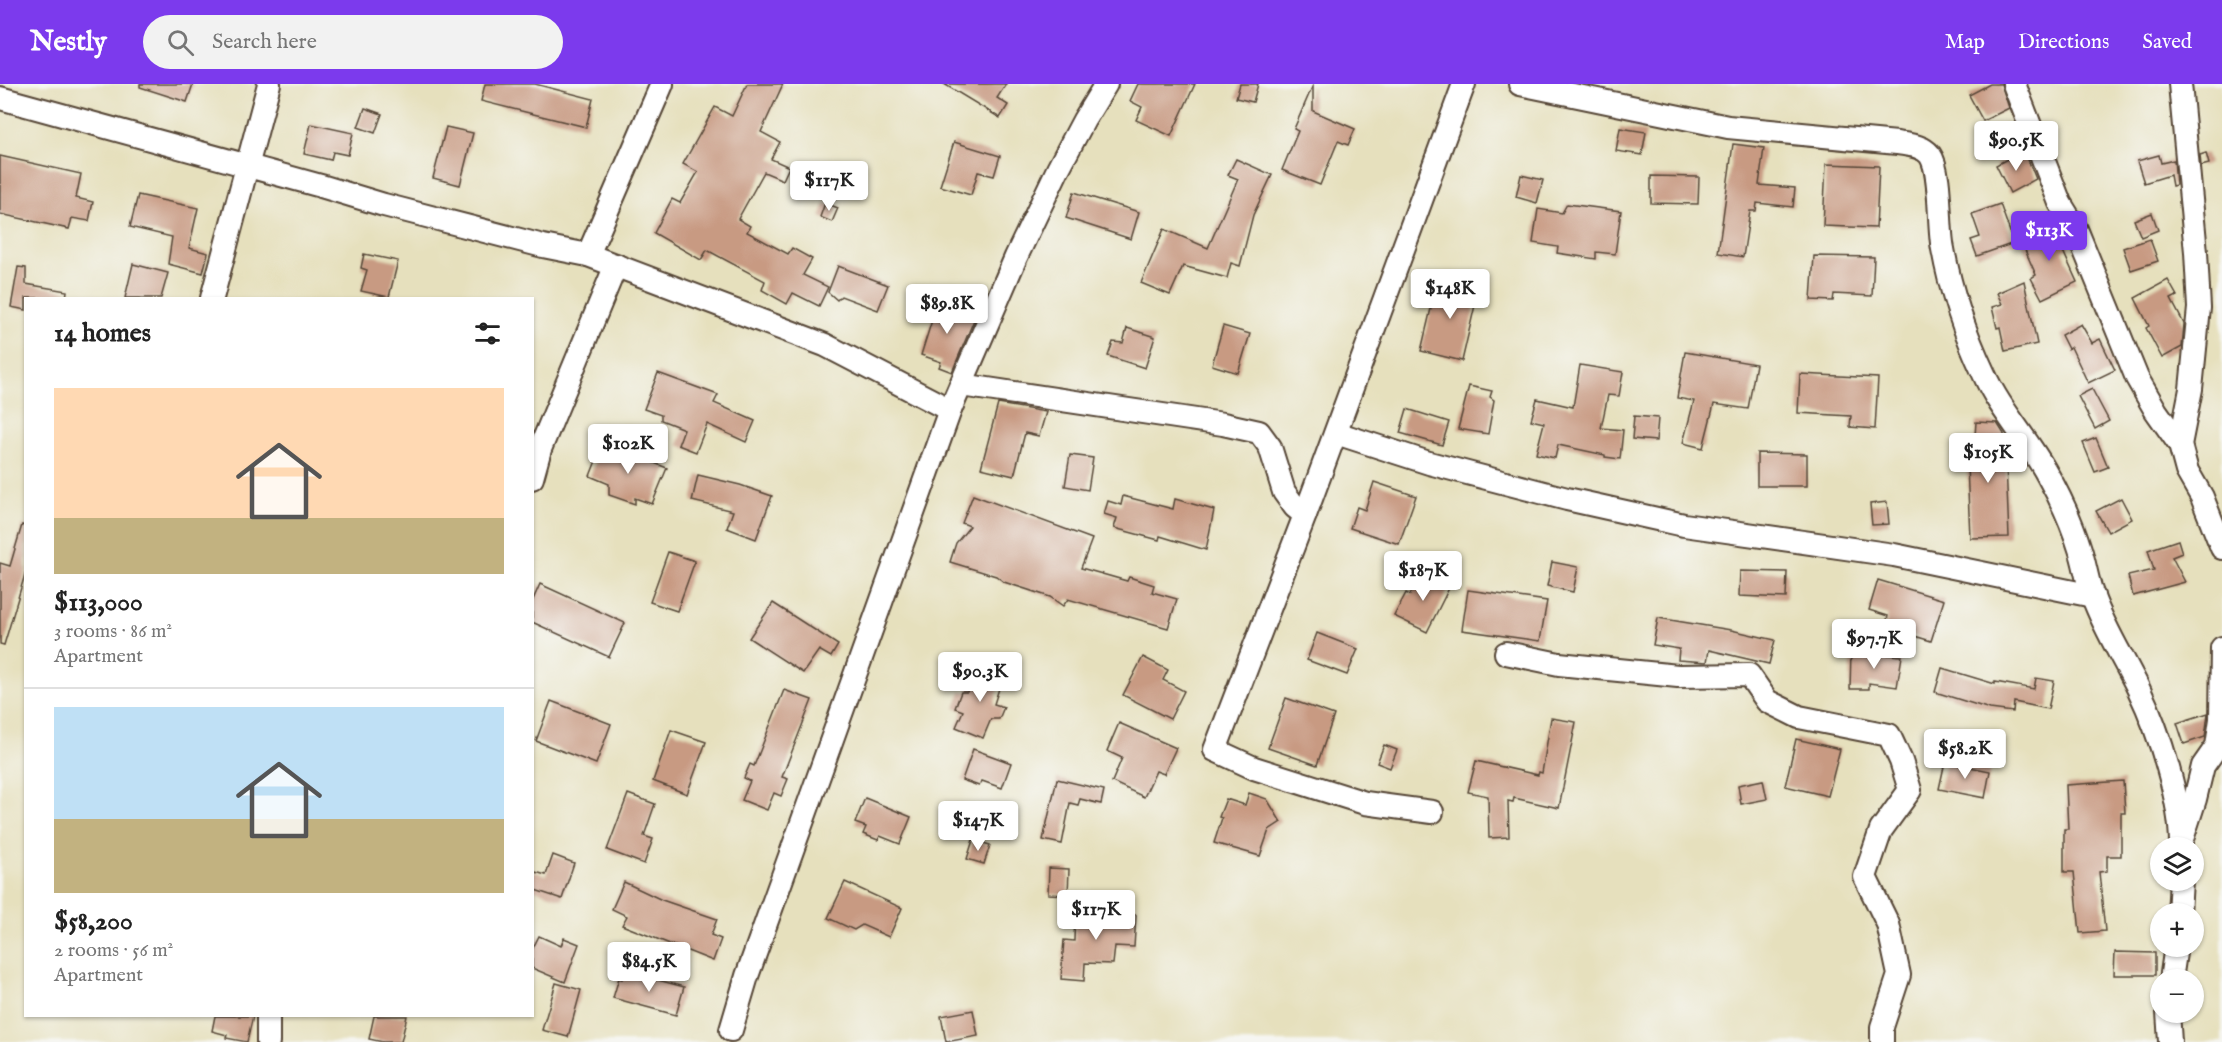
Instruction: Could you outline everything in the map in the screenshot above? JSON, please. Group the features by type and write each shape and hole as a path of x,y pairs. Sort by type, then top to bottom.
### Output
{"street":[{"path":"212,297 269,84"},
{"path":"588,255 662,84"},
{"path":"731,1030 747,976 950,410 1016,257 1058,169 1106,84"},
{"path":"1432,812 1365,802 1254,768 1215,750 1336,433 1464,84"},
{"path":"1520,84 1728,127 1920,147 1930,156 1935,170 1942,248 1958,310 1970,343 1990,387 2047,474 2079,547 2093,596 2115,646 2140,691 2162,747 2172,787 2180,837"},
{"path":"2014,84 2060,203 2076,229 2138,378 2156,411 2180,445 2187,471 2217,521 2222,548"},
{"path":"2180,84 2199,308 2191,389 2180,445"},
{"path":"0,98 446,222 588,255 825,345 950,410"},
{"path":"534,471 540,449 616,265"},
{"path":"961,385 1223,424 1259,432 1270,447 1284,492 1295,507 1305,515"},
{"path":"1336,433 1429,463 1567,499 1684,525 1894,555 2093,596"},
{"path":"2172,787 2203,766 2217,746 2221,719 2222,648"},
{"path":"1506,653 1559,664 1678,675 1749,675 1767,700 1799,717 1889,735 1901,760 1910,790 1881,830 1865,877 1888,924 1899,975 1882,1027 1882,1042"},
{"path":"2183,837 2203,766"},
{"path":"268,1017 268,1042"},
{"path":"2169,1023 2170,1042"}],"building":[{"path":"140,84 193,84 187,102 140,87"},
{"path":"485,84 535,84 593,99 586,127 481,101"},
{"path":"747,84 783,84 761,132 780,142 771,159 789,167 783,180 764,172 738,219 750,226 747,232 788,254 792,248 812,259 803,275 828,287 819,306 793,293 787,304 762,290 765,281 707,250 701,260 654,233 672,199 680,203 698,172 683,164 715,107 732,116"},
{"path":"944,84 1006,84 997,98 1008,105 1000,118"},
{"path":"1138,84 1195,84 1171,136 1136,120 1142,107 1130,101"},
{"path":"1240,84 1258,84 1253,102 1236,98"},
{"path":"1990,84 2001,84 2009,108 1983,121 1969,95"},
{"path":"1313,85 1313,111 1355,129 1348,145 1338,141 1320,185 1282,170 1298,131 1294,129"},
{"path":"365,108 382,114 375,133 358,127"},
{"path":"311,124 353,133 348,155 333,152 331,160 304,154"},
{"path":"446,127 473,133 460,185 433,178"},
{"path":"1620,128 1646,132 1642,155 1616,151"},
{"path":"954,142 1000,156 994,176 978,172 971,195 940,186"},
{"path":"1733,144 1764,148 1759,185 1795,188 1793,207 1757,203 1756,211 1750,211 1743,257 1718,253"},
{"path":"2024,150 2036,179 2010,193 1996,165"},
{"path":"2206,153 2209,164 2201,166 2200,155"},
{"path":"2159,155 2161,163 2174,160 2176,185 2172,186 2170,175 2144,183 2137,161"},
{"path":"0,156 81,174 76,198 93,202 89,221 72,218 69,229 0,214"},
{"path":"1236,159 1272,175 1253,215 1240,266 1231,263 1227,278 1183,266 1170,295 1141,283 1164,229 1208,248 1238,179 1228,175"},
{"path":"1826,164 1879,166 1876,228 1823,226"},
{"path":"1521,175 1543,180 1537,203 1516,197"},
{"path":"1651,176 1699,177 1698,204 1651,203"},
{"path":"1074,192 1139,212 1131,239 1066,218"},
{"path":"138,195 198,208 189,248 208,253 203,273 168,264 172,237 130,227"},
{"path":"825,203 838,208 832,222 820,217"},
{"path":"1567,204 1621,211 1615,254 1596,252 1596,259 1557,253 1558,247 1533,243 1538,209 1562,213"},
{"path":"2000,204 2014,243 1977,256 1971,240 1980,237 1972,214"},
{"path":"2152,213 2158,230 2141,237 2134,220"},
{"path":"2057,225 2069,248 2063,251 2077,282 2042,299 2031,278 2036,275 2021,241"},
{"path":"2150,239 2158,261 2131,270 2123,248"},
{"path":"364,254 398,261 389,297 361,291 367,270 361,268"},
{"path":"1814,256 1874,257 1872,296 1834,294 1833,301 1811,300"},
{"path":"133,264 168,273 161,297 125,297"},
{"path":"838,266 888,285 878,310 841,296 837,300 828,292"},
{"path":"18,267 26,268 26,284 67,291 66,297 24,297 24,310 11,307"},
{"path":"1438,279 1479,288 1462,361 1421,351"},
{"path":"2168,280 2177,296 2171,299 2184,324 2182,347 2162,358 2146,328 2149,326 2135,298"},
{"path":"2024,281 2037,344 2005,351 2000,327 1997,328 1992,307 2002,304 1997,293"},
{"path":"938,301 976,315 952,372 939,367 941,362 921,355"},
{"path":"2081,324 2092,343 2100,339 2115,370 2088,383 2071,347 2068,349 2061,335"},
{"path":"1223,326 1250,334 1238,373 1212,365"},
{"path":"1127,328 1155,337 1145,368 1108,356 1113,342 1123,343"},
{"path":"1685,352 1756,364 1748,409 1714,404 1703,448 1683,443 1694,401 1677,398"},
{"path":"1580,365 1623,372 1619,396 1608,395 1601,428 1623,430 1620,459 1558,445 1555,458 1536,454 1544,423 1531,420 1537,399 1573,407"},
{"path":"658,373 718,395 714,403 755,421 746,442 707,424 696,452 678,445 684,429 661,420 661,415 644,409"},
{"path":"1800,374 1878,378 1875,429 1850,427 1851,416 1798,413"},
{"path":"1469,386 1492,391 1490,397 1494,400 1488,434 1458,429"},
{"path":"2092,389 2109,421 2095,429 2078,396"},
{"path":"998,404 1046,412 1039,436 1025,433 1014,476 981,468"},
{"path":"1407,409 1449,422 1442,445 1400,433"},
{"path":"1634,416 1658,418 1656,441 1632,439"},
{"path":"1976,422 1997,423 2004,434 2003,464 2006,464 2009,537 1970,538 1967,465 1973,465"},
{"path":"2096,438 2108,467 2095,472 2083,443"},
{"path":"603,443 667,468 652,504 635,498 635,504 609,495 609,484 590,476"},
{"path":"1757,453 1807,454 1807,486 1757,486"},
{"path":"1070,455 1093,458 1088,490 1065,486"},
{"path":"698,475 740,485 772,496 756,539 727,528 733,511 692,501"},
{"path":"1374,482 1416,496 1399,544 1350,528 1357,507 1365,510"},
{"path":"973,495 1092,539 1081,568 1127,581 1129,577 1154,585 1152,592 1177,599 1168,628 1068,599 1063,606 1050,597 1004,582 996,576 950,562 956,543 970,526 962,523"},
{"path":"1123,496 1173,509 1175,499 1214,510 1206,550 1160,536 1159,540 1114,528 1117,518 1104,514 1108,501 1121,505"},
{"path":"2121,498 2132,519 2108,532 2096,511"},
{"path":"1887,502 1889,524 1872,525 1870,504"},
{"path":"22,525 24,526 24,578 4,645 0,644 0,563 10,566"},
{"path":"2178,540 2182,553 2172,557 2185,582 2133,596 2128,576 2154,570 2148,550"},
{"path":"668,552 695,561 677,611 650,602"},
{"path":"1552,562 1578,567 1573,592 1547,586"},
{"path":"1740,571 1787,572 1786,598 1739,596"},
{"path":"1421,572 1450,586 1427,632 1394,616 1406,593 1410,595"},
{"path":"1878,580 1944,600 1931,641 1885,627 1888,616 1869,610"},
{"path":"540,584 625,623 609,657 534,623 534,598"},
{"path":"1468,590 1547,601 1540,641 1462,630"},
{"path":"773,603 838,645 831,657 819,650 803,673 749,638"},
{"path":"1658,618 1775,640 1769,664 1709,650 1707,662 1678,660 1679,649 1653,645"},
{"path":"1317,633 1358,649 1347,675 1307,660"},
{"path":"1851,652 1902,656 1897,687 1869,683 1869,689 1850,689"},
{"path":"1143,657 1168,670 1163,680 1184,691 1170,719 1123,695"},
{"path":"976,667 1003,676 994,704 1004,707 999,719 991,719 983,738 956,727 963,711 955,708 961,692 967,692"},
{"path":"1942,668 1995,684 1995,682 2034,689 2036,678 2054,681 2048,709 2014,702 2013,712 1990,709 1935,692"},
{"path":"784,690 812,700 782,777 788,779 781,796 774,793 767,810 742,800 750,781 744,778 750,764 754,766"},
{"path":"1286,698 1334,715 1317,765 1268,748"},
{"path":"551,701 611,724 596,764 536,741"},
{"path":"2208,713 2205,737 2184,744 2177,723"},
{"path":"1551,718 1576,722 1559,808 1514,798 1513,802 1508,801 1509,837 1489,838 1488,796 1468,792 1476,761 1538,775 1539,772 1542,773"},
{"path":"1119,723 1176,748 1164,774 1156,771 1144,797 1112,782 1122,758 1107,751"},
{"path":"671,730 706,742 687,794 653,781"},
{"path":"1796,739 1840,749 1828,796 1785,786"},
{"path":"1384,745 1397,750 1390,768 1377,763"},
{"path":"973,749 1011,763 1002,788 982,781 979,786 962,780"},
{"path":"1945,762 1990,771 1985,798 1939,789"},
{"path":"1057,779 1104,790 1101,804 1080,799 1078,805 1070,803 1062,844 1043,840"},
{"path":"1763,780 1767,799 1741,804 1738,785"},
{"path":"2123,781 2125,813 2121,813 2121,856 2107,856 2107,871 2099,872 2105,931 2080,933 2074,872 2064,872 2064,829 2068,829 2066,785"},
{"path":"1249,793 1267,799 1281,822 1269,830 1260,856 1214,843 1222,818 1219,817 1226,799 1245,805"},
{"path":"628,794 655,804 644,836 653,839 644,864 607,850"},
{"path":"865,798 911,817 900,844 880,836 878,840 863,834 866,827 855,823"},
{"path":"973,840 990,845 984,864 967,859"},
{"path":"553,855 574,863 562,899 534,890 534,872 546,875"},
{"path":"1049,868 1069,869 1068,895 1048,894"},
{"path":"624,882 662,900 717,919 711,935 721,939 713,961 622,925 627,916 612,909"},
{"path":"845,882 902,908 889,937 862,925 854,930 828,918"},
{"path":"1075,911 1136,915 1134,947 1115,946 1113,964 1085,963 1084,981 1061,979 1064,940 1074,941"},
{"path":"539,936 561,946 564,938 579,944 565,982 534,969 534,946"},
{"path":"2115,952 2150,953 2150,957 2155,957 2155,969 2150,969 2150,975 2114,975"},
{"path":"625,971 684,987 676,1015 613,998 619,978 622,979"},
{"path":"556,983 581,990 568,1037 542,1030"},
{"path":"973,1010 978,1036 946,1042 941,1016"},
{"path":"215,1017 253,1017 247,1042 226,1038 227,1035 212,1031"},
{"path":"374,1017 407,1017 401,1042 369,1039"}]}
